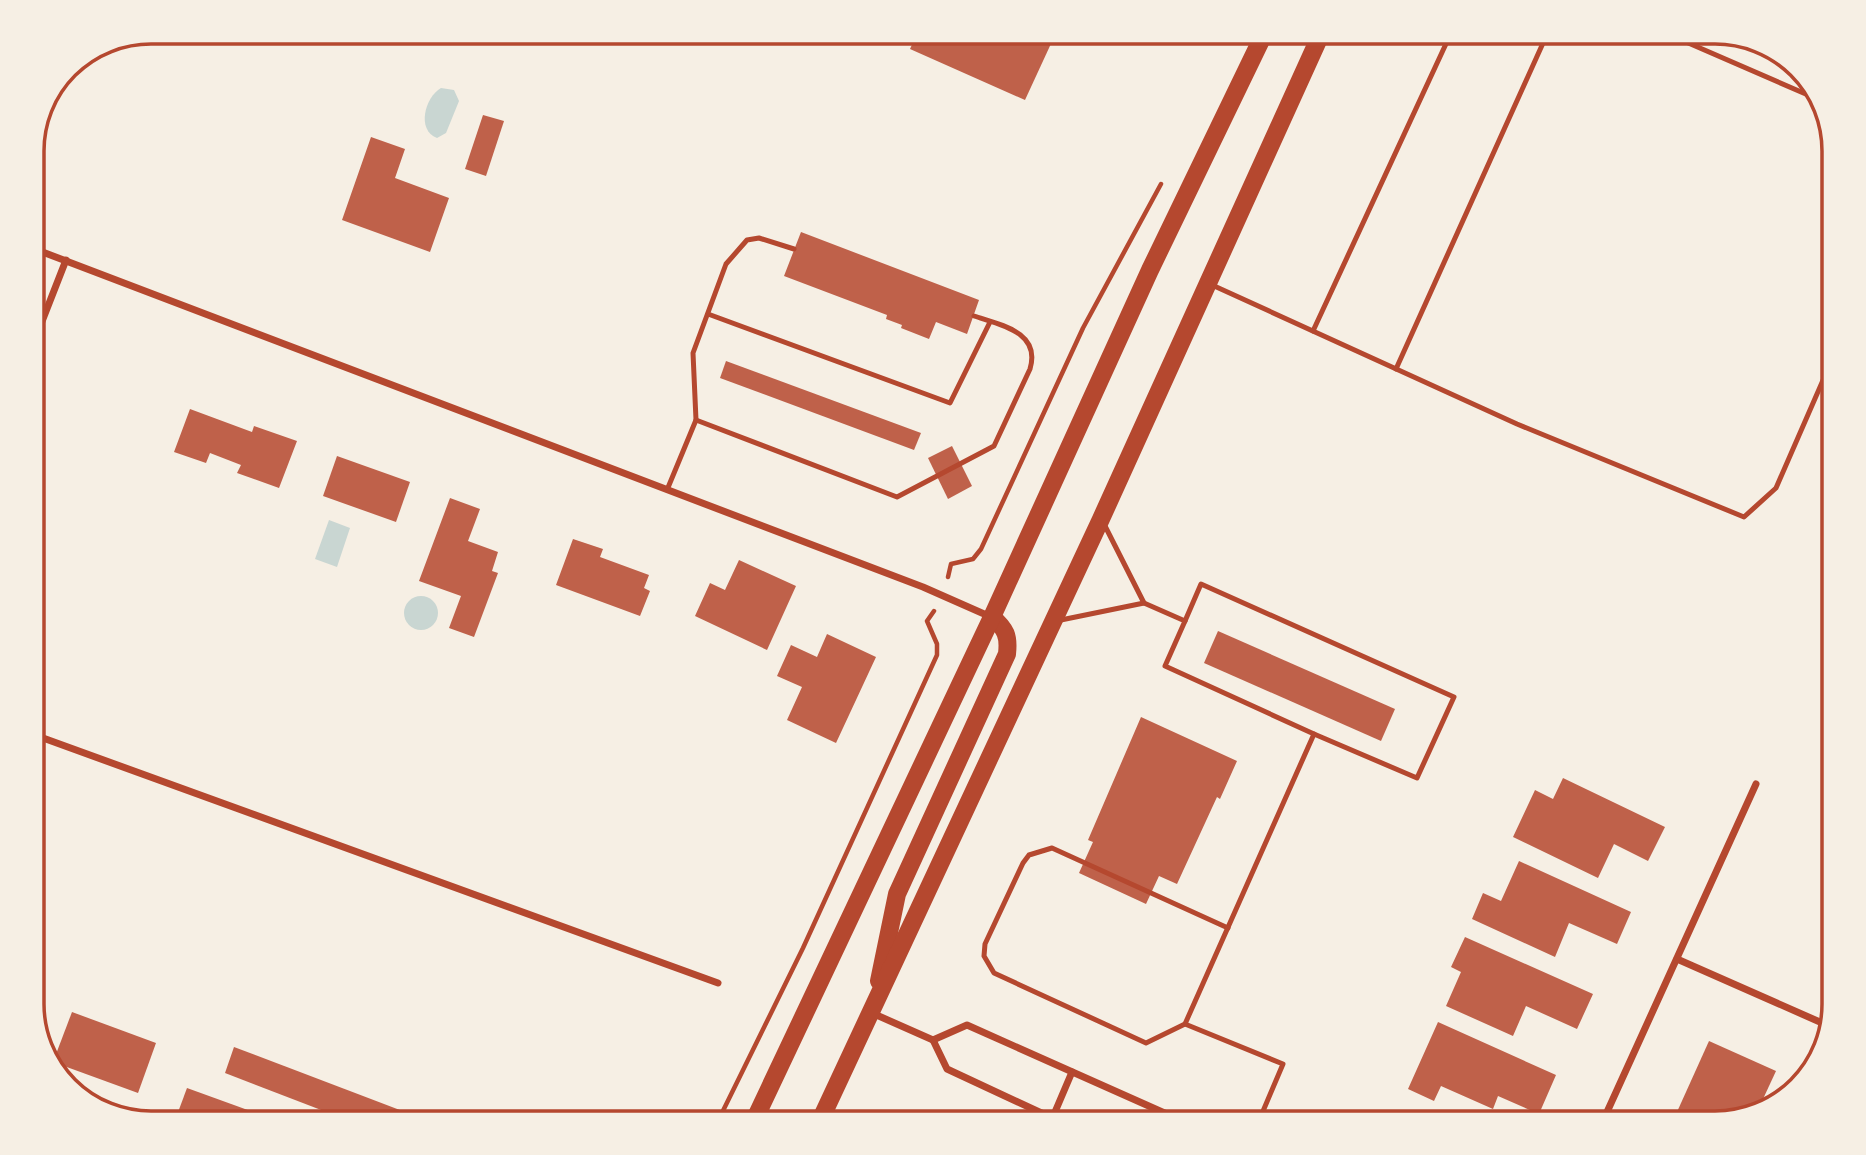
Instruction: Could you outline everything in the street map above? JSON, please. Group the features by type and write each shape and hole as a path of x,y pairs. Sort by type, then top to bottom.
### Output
{"main road":[{"path":"758,1111 992,617 1150,270 1259,44"},
{"path":"825,1111 1101,519 1317,44"},
{"path":"873,1013 897,894 1007,654 1009,638 1004,627 992,617"}],"street":[{"path":"44,252 923,587 992,617"},
{"path":"44,316 66,260"},
{"path":"44,738 718,983"},
{"path":"1608,1111 1756,784"},
{"path":"1676,959 1820,1022"},
{"path":"873,1013 933,1040 947,1069 1035,1111"},
{"path":"933,1040 967,1025 1158,1111"},
{"path":"1055,1111 1072,1072"}],"lane":[{"path":"1313,331 1446,44"},
{"path":"1396,369 1543,44"},
{"path":"1691,44 1806,94"},
{"path":"667,490 696,421 693,353 726,264 747,240 759,237 794,249"},
{"path":"1209,284 1517,424 1744,517 1776,488 1822,383"},
{"path":"708,314 950,403 990,322"},
{"path":"696,421 897,496 994,446 1033,358 1031,345 1023,335 974,316"},
{"path":"1101,519 1144,603"},
{"path":"1201,584 1454,698 1418,778 1166,666 1185,621 1201,584"},
{"path":"1053,622 1144,603 1185,621"},
{"path":"1228,928 1052,848 1029,855 1023,863 985,944 984,956 994,973 1146,1043 1185,1024 1228,928 1314,734"},
{"path":"1185,1024 1283,1065 1264,1111"}],"path":[{"path":"951,571 951,564 973,559 981,549 1083,328 1168,172"},
{"path":"723,1111 803,948 937,655 937,644 927,621 931,618"}],"shaded area":[{"path":"441,88 454,90 459,101 446,133 437,138 430,134 427,128 425,113 431,98"},
{"path":"329,520 350,528 337,567 315,559"},
{"path":"421,596 433,601 438,613 433,625 421,630 409,625 404,613 409,601"}],"building":[{"path":"912,44 1051,44 1025,100 910,49"},
{"path":"483,115 504,121 486,176 465,169"},
{"path":"371,137 405,149 395,178 449,198 430,252 342,220"},
{"path":"801,232 979,300 967,334 936,322 929,339 901,328 902,325 886,319 887,315 784,276"},
{"path":"726,361 921,433 914,450 720,378"},
{"path":"190,409 252,432 254,426 297,441 279,488 237,473 241,465 210,453 206,463 174,452"},
{"path":"952,446 972,486 948,499 928,458"},
{"path":"337,456 410,482 396,522 323,496"},
{"path":"450,498 480,509 468,541 498,552 492,571 498,573 474,637 449,628 461,596 419,581"},
{"path":"573,539 603,549 600,557 649,575 644,588 650,591 640,616 556,585"},
{"path":"739,560 796,586 767,650 695,616 710,583 725,590"},
{"path":"1218,631 1395,709 1381,741 1204,663"},
{"path":"827,634 876,657 836,743 787,720 802,687 777,676 791,645 817,657"},
{"path":"1141,717 1237,761 1220,799 1217,797 1177,884 1159,876 1146,904 1079,873 1093,842 1088,840"},
{"path":"1563,778 1665,827 1648,861 1614,844 1598,878 1513,837 1535,790 1553,799"},
{"path":"1519,861 1631,912 1617,944 1569,923 1555,957 1472,919 1483,893 1501,901"},
{"path":"1465,937 1593,994 1577,1029 1526,1006 1513,1036 1446,1006 1461,972 1451,967"},
{"path":"72,1012 156,1043 138,1093 63,1066 56,1054"},
{"path":"1438,1022 1556,1075 1540,1111 1532,1111 1498,1096 1493,1109 1441,1086 1434,1101 1408,1089"},
{"path":"1709,1041 1776,1071 1763,1100 1756,1103 1729,1110 1677,1111"},
{"path":"234,1047 402,1111 324,1111 225,1073"},
{"path":"187,1088 251,1111 178,1111"}]}
